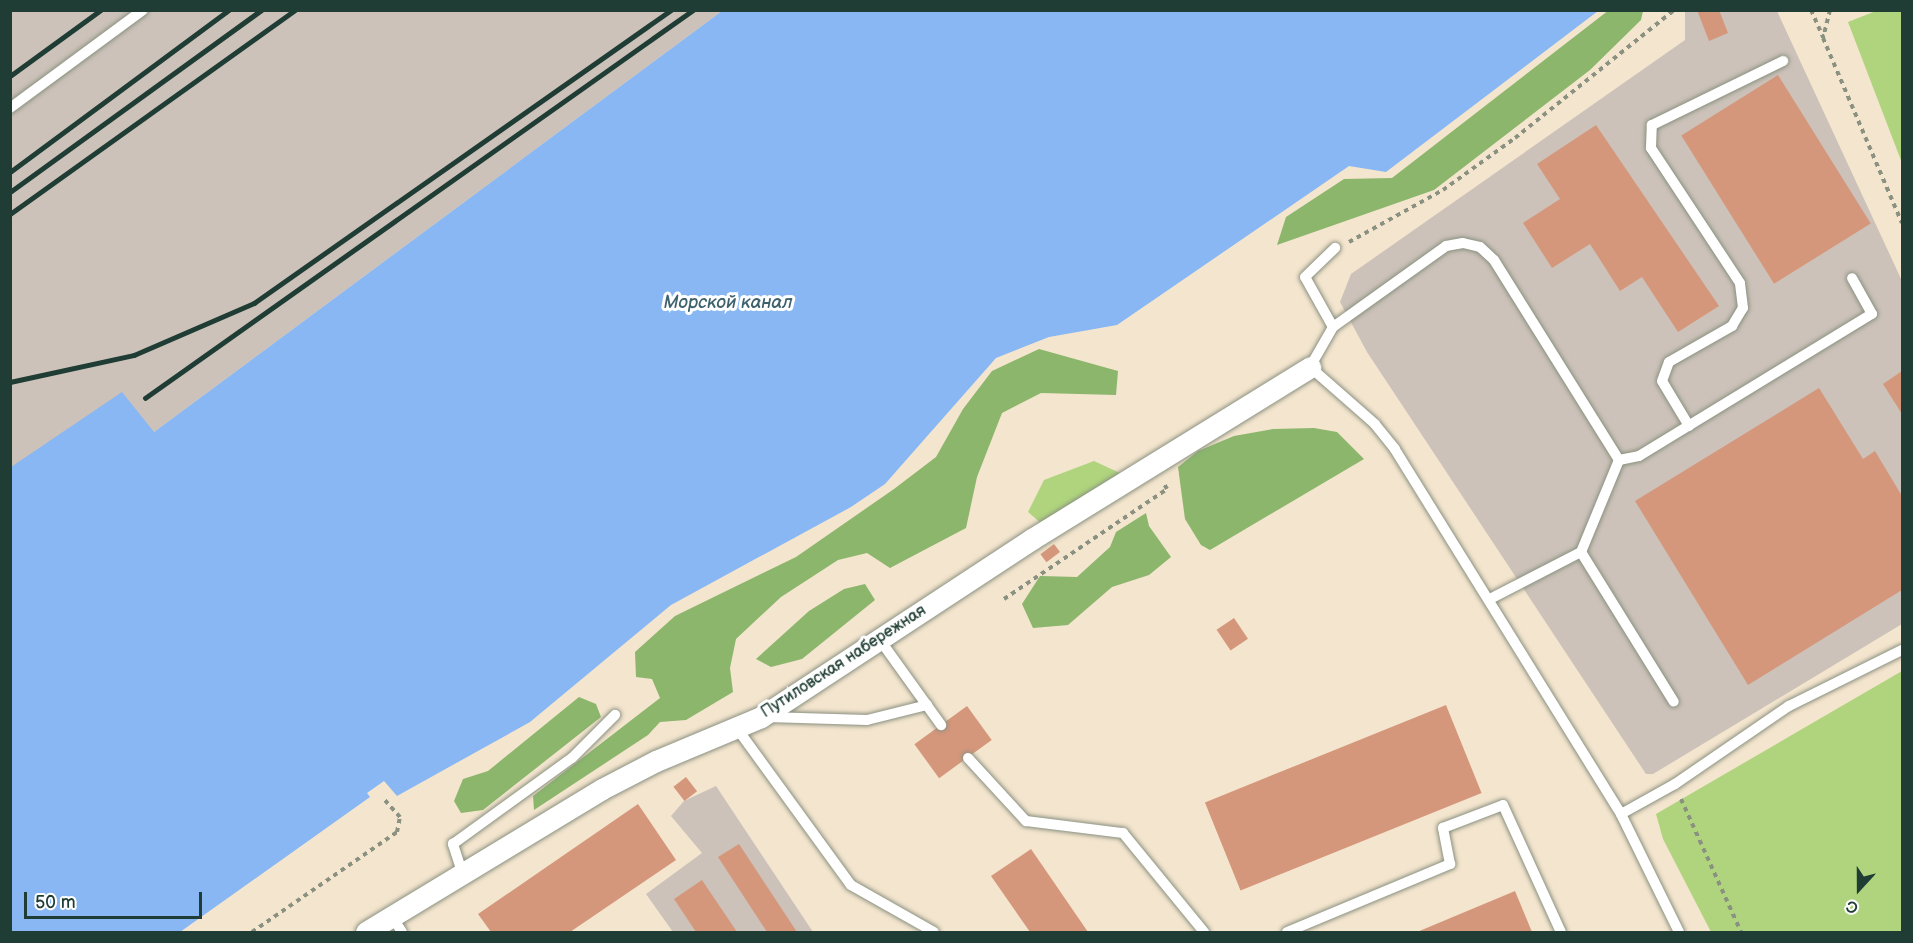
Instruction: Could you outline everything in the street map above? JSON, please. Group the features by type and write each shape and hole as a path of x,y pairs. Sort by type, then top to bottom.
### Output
{"street":[{"name":"Путиловская набережная","path":"366,933 397,925 463,875 602,789 761,717 1154,463 1310,367"}],"lane":[{"path":"10,108 143,10"},
{"path":"1689,426 1662,381 1669,362 1732,326 1743,308 1740,283 1652,148 1652,125 1783,61"},
{"path":"1619,460 1494,260 1480,247 1463,243 1446,246 1333,327 1310,367 1382,432 1490,599 1621,814 1679,933"},
{"path":"1333,327 1305,277 1335,248"},
{"path":"1619,460 1639,456 1872,314 1852,278"},
{"path":"1490,599 1581,552 1619,460"},
{"path":"1581,552 1674,702"},
{"path":"880,640 941,725"},
{"path":"1621,814 1675,784 1790,706 1902,650"},
{"path":"761,717 867,720 927,705"},
{"path":"463,875 453,844 573,758 615,715"},
{"path":"736,727 851,885 934,933"},
{"path":"968,758 1026,821 1123,833 1204,933"},
{"path":"1287,933 1450,864 1443,828 1503,805 1561,933"}],"path":[{"path":"1335,248 1368,235 1443,190 1523,131 1674,10"},
{"path":"1811,10 1902,224"},
{"path":"1823,38 1830,10"},
{"path":"1004,599 1167,489 1154,463"},
{"path":"1675,784 1741,933"},
{"path":"252,933 397,832 400,817 384,799"}],"shaded area":[{"path":"11,11 722,11 154,432 11,467"},
{"path":"1685,11 1777,11 1902,281 1902,624 1653,774 1646,774 1367,352 1340,302 1351,274 1685,40"},
{"path":"716,786 813,932 673,932 646,894 702,853 671,816 684,801"}],"green space":[{"path":"1609,10 1643,11 1641,20 1590,70 1434,190 1277,245 1286,217 1344,179 1392,178"},
{"path":"1876,11 1902,11 1902,163 1848,22"},
{"path":"1039,349 1118,371 1116,395 1041,393 1002,413 977,477 966,528 890,568 867,553 838,560 781,597 736,639 730,668 733,692 686,720 660,722 648,735 534,810 533,796 660,698 652,679 636,677 635,652 675,616 796,557 894,489 936,457 963,409 992,371"},
{"path":"1314,428 1337,432 1364,459 1210,550 1201,545 1185,519 1178,467 1198,451 1234,436 1273,429"},
{"path":"1094,461 1122,474 1042,524 1028,512 1044,480"},
{"path":"1146,513 1149,526 1171,557 1149,575 1112,587 1068,625 1033,628 1022,604 1040,576 1077,577 1110,547 1116,532"},
{"path":"865,584 875,600 802,659 771,667 756,659 809,611 844,589"},
{"path":"1902,671 1902,932 1711,932 1663,839 1656,814"},
{"path":"579,697 596,704 601,717 483,810 461,813 454,801 463,779 488,771"}],"water":[{"name":"Морской канал","path":"722,11 1598,11 1386,172 1349,166 1117,325 1049,337 996,358 885,484 851,507 671,605 530,722 397,796 384,781 367,793 370,797 180,932 11,932 11,467 122,392 154,432"}],"building":[{"path":"1697,10 1719,10 1728,33 1709,41"},
{"path":"1778,75 1871,223 1774,284 1681,135"},
{"path":"1596,125 1719,306 1678,332 1642,277 1620,291 1590,244 1552,268 1523,223 1560,199 1537,164"},
{"path":"1902,371 1902,414 1883,384"},
{"path":"1819,388 1863,459 1875,451 1902,496 1902,590 1748,685 1635,501"},
{"path":"1054,544 1060,552 1046,562 1040,554"},
{"path":"1234,618 1248,639 1231,650 1217,630"},
{"path":"1446,705 1482,793 1241,890 1205,802"},
{"path":"967,706 992,740 939,778 914,744"},
{"path":"686,777 697,791 684,801 673,787"},
{"path":"638,804 676,860 570,932 491,932 478,914"},
{"path":"739,844 797,932 767,932 718,857"},
{"path":"1031,849 1088,932 1030,932 991,876"},
{"path":"702,880 737,932 696,932 674,899"},
{"path":"1515,891 1532,932 1417,932"}],"railway":[{"path":"10,76 101,10"},
{"path":"10,172 229,10"},
{"path":"10,192 261,10"},
{"path":"10,214 295,10"},
{"path":"10,382 134,355 254,303 671,10"},
{"path":"145,398 693,10"}]}
